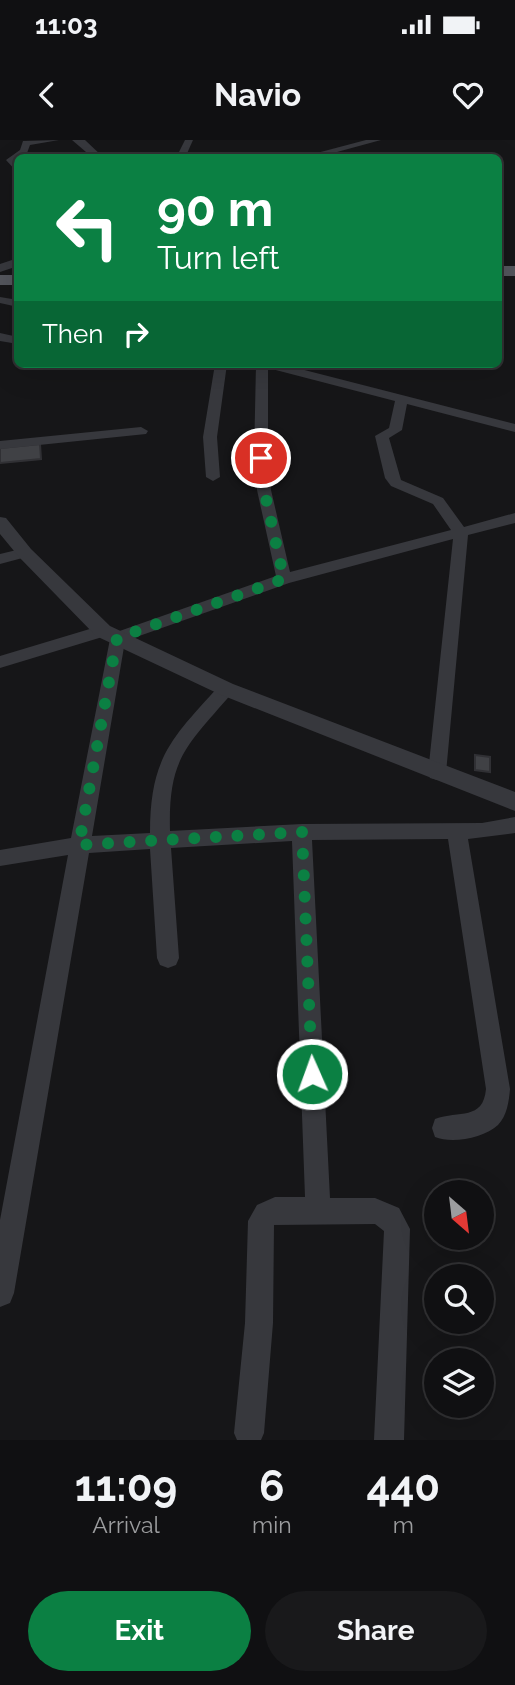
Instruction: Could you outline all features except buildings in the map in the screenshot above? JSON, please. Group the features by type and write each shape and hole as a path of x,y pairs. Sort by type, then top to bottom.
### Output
{"street":[{"path":"22,141 55,140"},
{"path":"77,140 95,154"},
{"path":"88,140 103,154"},
{"path":"320,140 335,150"},
{"path":"318,154 377,140"},
{"path":"213,477 210,437 220,368"},
{"path":"264,368 261,458 264,490 284,579"},
{"path":"280,368 513,425"},
{"path":"402,399 395,430 382,436 392,478 401,487 438,501 461,533 437,773"},
{"path":"0,445 141,431"},
{"path":"0,662 110,635 284,579 515,518"},
{"path":"0,522 25,553 110,635 226,690 515,802"},
{"path":"0,559 25,553"},
{"path":"0,1293 79,845 110,635"},
{"path":"168,958 161,841 162,776 171,754 226,690"},
{"path":"0,858 79,845 302,832 499,830 515,825"},
{"path":"444,1128 485,1121 493,1114 498,1103 457,831"},
{"path":"302,832 318,1209"},
{"path":"250,1433 258,1323 261,1221 266,1214 275,1210 375,1211 384,1213 395,1224 388,1440"}],"route":[{"path":"261,458 264,490 284,579 117,638 79,845 302,832 312,1074"}]}
